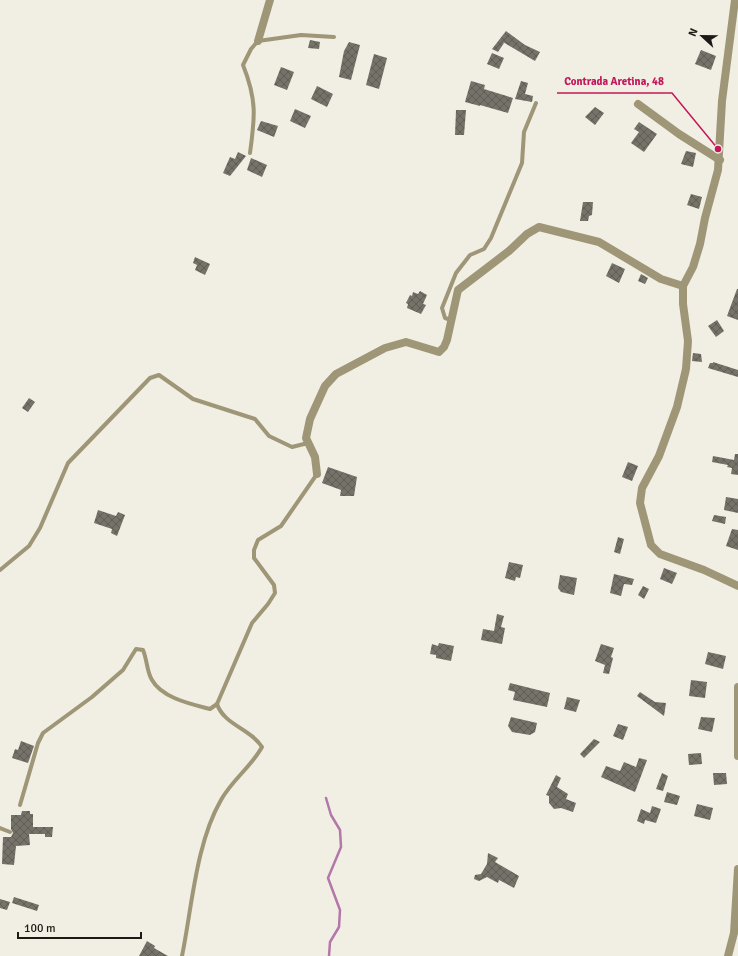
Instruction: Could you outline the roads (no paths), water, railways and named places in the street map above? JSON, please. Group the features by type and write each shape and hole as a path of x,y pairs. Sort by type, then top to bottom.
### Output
{"street":[{"path":"258,41 270,0"},
{"path":"735,0 722,101 720,160 700,244 693,267 683,286 683,304 688,341 686,369 677,407 659,456 642,488 640,502 651,545 660,554 704,570 738,586"},
{"path":"638,104 679,134 720,160"},
{"path":"317,474 315,457 306,438 310,419 325,386 336,374 385,348 406,342 440,352 447,340 458,290 503,256 528,234 539,227 599,242 662,278 683,286"},
{"path":"738,687 738,756"},
{"path":"728,956 734,933 738,869"}],"lane":[{"path":"250,153 255,121 252,88 243,65 251,49 258,41 301,35 334,37"},
{"path":"451,320 445,318 442,308 456,273 470,255 484,249 491,238 522,163 524,132 536,103"},
{"path":"0,570 29,546 40,528 68,462 150,378 159,375 193,399 255,419 269,436 292,448 304,444 307,441"},
{"path":"20,806 38,743 43,733 92,696 123,670 136,649 142,650 147,660 151,680 160,690 183,701 210,709 217,704 252,623 275,593 274,585 254,558 254,550 258,540 281,526 317,474"},
{"path":"182,956 204,834 221,798 262,747 257,740 231,722 219,711 217,704"},
{"path":"0,828 10,832"}],"waterway":[{"path":"326,798 331,815 340,830 341,847 328,878 340,910 339,927 330,942 329,956"}],"place":[{"name":"Contrada Aretina, 48","path":"718,149"}]}
